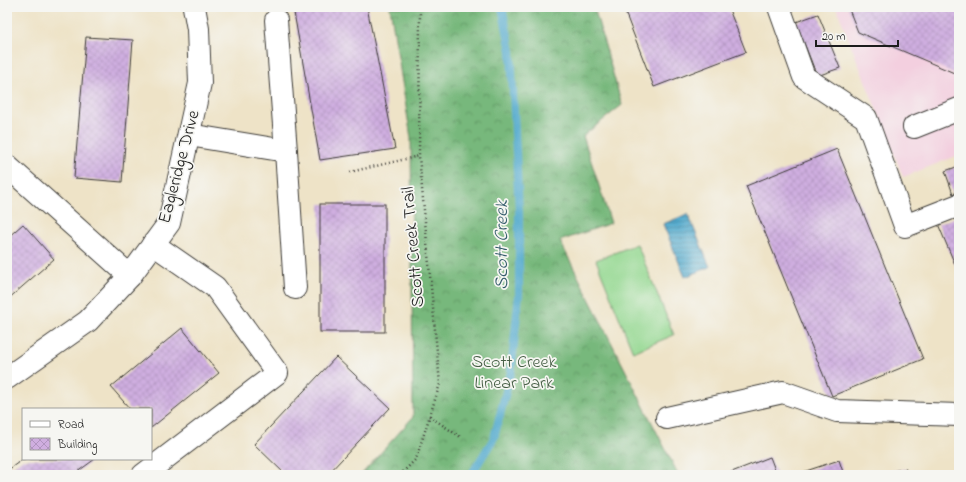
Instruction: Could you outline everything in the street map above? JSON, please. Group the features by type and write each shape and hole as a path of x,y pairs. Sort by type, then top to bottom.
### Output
{"street":[{"name":"Eagleridge Drive","path":"7,378 88,321 130,276 169,223 200,83 198,29 194,7"},
{"path":"779,7 804,77 866,118 905,226 959,205"},
{"path":"276,20 295,288"},
{"path":"914,127 959,109"},
{"path":"189,135 286,151"},
{"path":"7,166 130,276"},
{"path":"143,475 277,374 215,287 153,244"},
{"path":"666,418 783,392 837,411 959,415"}],"path":[{"name":"Scott Creek Trail","path":"400,475 416,459 440,384 419,156 420,7"},
{"path":"350,172 419,156"},
{"path":"429,416 462,438"}],"shaded area":[{"path":"836,7 959,7 959,155 903,177"}],"green space":[{"name":"Scott Creek Linear Park","path":"390,7 594,7 622,105 583,136 611,223 560,241 678,474 677,475 361,475 413,417 411,138"},
{"path":"637,244 674,335 633,352 596,260"}],"water":[{"path":"688,214 710,267 685,277 663,224"}],"building":[{"path":"293,7 367,7 395,149 320,160"},
{"path":"623,7 728,7 746,52 654,87"},
{"path":"848,7 959,7 959,75 858,32"},
{"path":"818,14 840,68 817,76 796,22"},
{"path":"86,37 133,40 122,182 74,178"},
{"path":"837,149 923,359 832,396 746,186"},
{"path":"959,166 959,191 953,194 945,171"},
{"path":"320,204 385,204 385,332 320,332"},
{"path":"959,216 959,274 938,224"},
{"path":"23,224 54,259 7,300 7,238"},
{"path":"182,328 219,373 152,427 152,408 129,408 111,387"},
{"path":"336,357 390,408 327,475 286,475 254,444"},
{"path":"770,457 777,475 724,475"},
{"path":"22,460 94,460 73,475 12,475 8,470"},
{"path":"839,460 844,475 794,475"},
{"path":"906,469 906,475 875,475 875,473"}],"waterway":[{"name":"Scott Creek","path":"471,475 494,438 511,372 519,294 519,212 511,51 502,7"}]}
